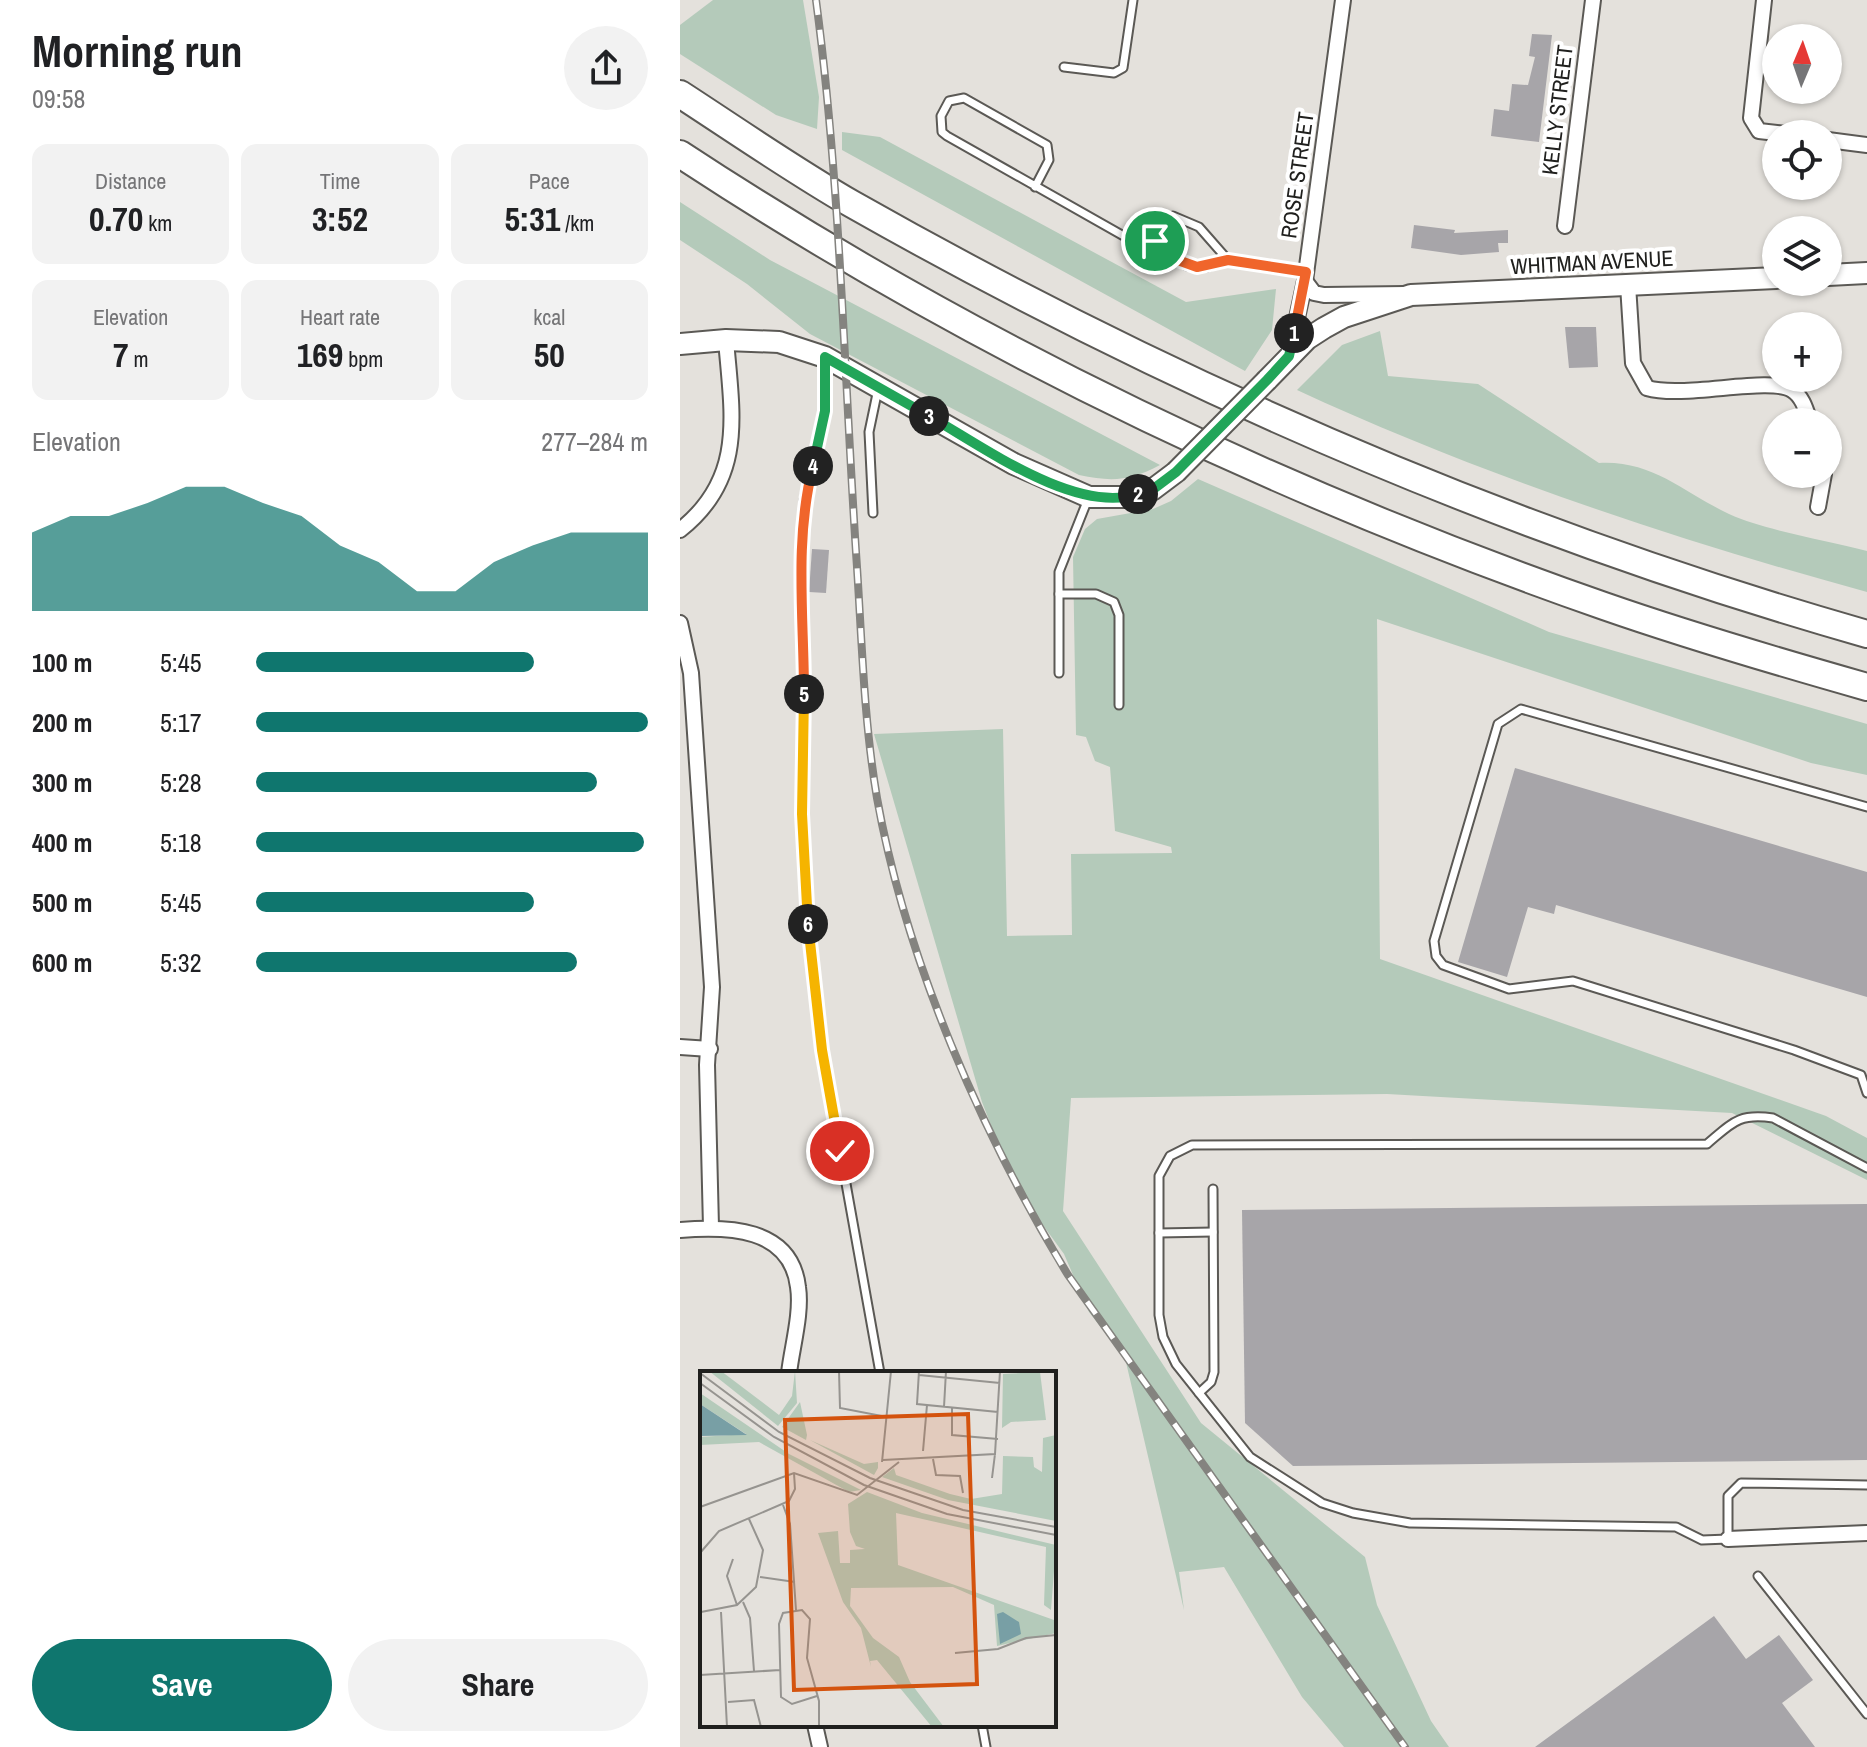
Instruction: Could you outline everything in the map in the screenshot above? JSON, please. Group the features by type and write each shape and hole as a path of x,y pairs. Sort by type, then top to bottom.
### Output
{"highway":[{"path":"680,94 865,210 1018,293 1266,416 1560,536 1683,578 1867,634"},
{"path":"680,154 876,275 1023,355 1228,456 1502,569 1707,640 1867,687"}],"street":[{"name":"ROSE STREET","path":"1289,356 1305,277 1343,0"},
{"name":"KELLY STREET","path":"1565,226 1593,0"},
{"path":"1762,131 1751,118 1764,0"},
{"path":"1842,142 1867,145"},
{"path":"1842,274 1867,273"},
{"name":"WHITMAN AVENUE","path":"1305,277 1314,293 1324,295 1411,295 1762,279"},
{"path":"1628,285 1633,363 1647,388 1677,393 1782,385 1801,398 1805,408"},
{"name":"WHITMAN AVENUE","path":"680,344 726,340 779,342 825,357 1014,464 1089,497 1129,497 1152,490 1176,472 1307,339 1344,317 1411,295"},
{"path":"680,530 708,503 727,466 733,424 726,340"},
{"path":"1818,507 1821,488"},
{"path":"680,623 691,673 712,987 707,1119 711,1227"},
{"path":"680,1047 710,1049"},
{"path":"680,1230 711,1227 748,1230 769,1240 792,1265 799,1288 789,1371"},
{"path":"1728,1539 1867,1533"},
{"path":"815,1727 820,1747"}],"lane":[{"path":"1064,67 1114,73 1123,68 1133,0"},
{"path":"1035,187 1049,160 1047,145 968,100 959,97 949,101 941,116 942,132 1035,187 1153,251 1197,267 1228,260 1305,277"},
{"path":"1153,251 1158,231 1173,216 1199,227 1228,260"},
{"path":"825,357 825,411 804,500 800,594 804,626 803,862 822,1050 880,1371"},
{"path":"873,513 869,432 878,387"},
{"path":"1059,673 1059,572 1089,497"},
{"path":"1059,594 1096,594 1114,602 1119,615 1119,705"},
{"path":"1867,807 1521,709 1498,724 1434,941 1436,956 1443,965 1509,989 1573,981 1861,1075 1867,1093"},
{"path":"1867,1168 1773,1118 1741,1116 1707,1144 1192,1145 1170,1156 1159,1176 1159,1315 1163,1337 1176,1364 1250,1457 1322,1503 1353,1513 1410,1523 1676,1527 1702,1540 1728,1539 1728,1496 1741,1483 1867,1485"},
{"path":"1199,1393 1211,1382 1214,1372 1213,1189"},
{"path":"1159,1233 1213,1232"},
{"path":"1758,1576 1867,1714"},
{"path":"982,1727 986,1747"}],"green space":[{"path":"713,0 803,0 819,97 817,129 776,115 680,54 680,25"},
{"path":"842,132 880,137 1186,302 1276,289 1272,330 1245,371 842,150"},
{"path":"680,202 770,260 1160,465 1121,479 1079,475 810,334 747,284 680,240"},
{"path":"1380,331 1388,376 1478,384 1599,463 1618,463 1652,472 1744,520 1867,551 1867,592 1578,503 1435,449 1297,390 1342,345"},
{"path":"1198,479 1549,632 1867,724 1867,775 1811,763 1377,619 1380,959 1826,1116 1867,1138 1867,1180 1732,1113 1387,1094 1071,1098 1063,1211 1201,1423 1365,1557 1377,1605 1431,1721 1449,1747 1344,1747 1302,1697 1224,1567 1179,1572 1184,1610 1125,1358 1089,1312 1064,1254 1015,1187 982,1102 874,734 1003,729 1007,936 1072,935 1071,854 1172,853 1171,847 1115,831 1110,767 1095,761 1086,737 1076,735 1073,557 1085,529 1097,519 1153,509 1171,501"}],"building":[{"path":"1532,34 1552,35 1539,142 1491,136 1494,109 1509,111 1512,84 1528,85 1535,57 1529,56"},
{"path":"1414,225 1455,230 1454,233 1508,230 1508,243 1498,243 1499,252 1461,255 1411,248"},
{"path":"1565,327 1596,327 1598,367 1569,368"},
{"path":"812,549 829,550 826,593 809,592"},
{"path":"1515,768 1867,872 1867,997 1556,905 1554,914 1528,907 1507,977 1458,962"},
{"path":"1867,1204 1867,1460 1293,1466 1245,1423 1242,1210"},
{"path":"1714,1616 1746,1659 1779,1635 1813,1680 1782,1703 1815,1747 1535,1747"}],"railway":[{"path":"816,0 837,212 869,741 890,860 907,921 951,1045 977,1105 1036,1221 1068,1275 1405,1747"}],"route":[{"path":"840,1151 822,1050 808,930 802,814 804,626 800,594 804,500 825,411 825,357 1014,464 1074,492 1110,500 1152,490 1176,472 1289,356 1306,272 1228,260 1207,267 1187,266 1153,251 1155,241"}]}
